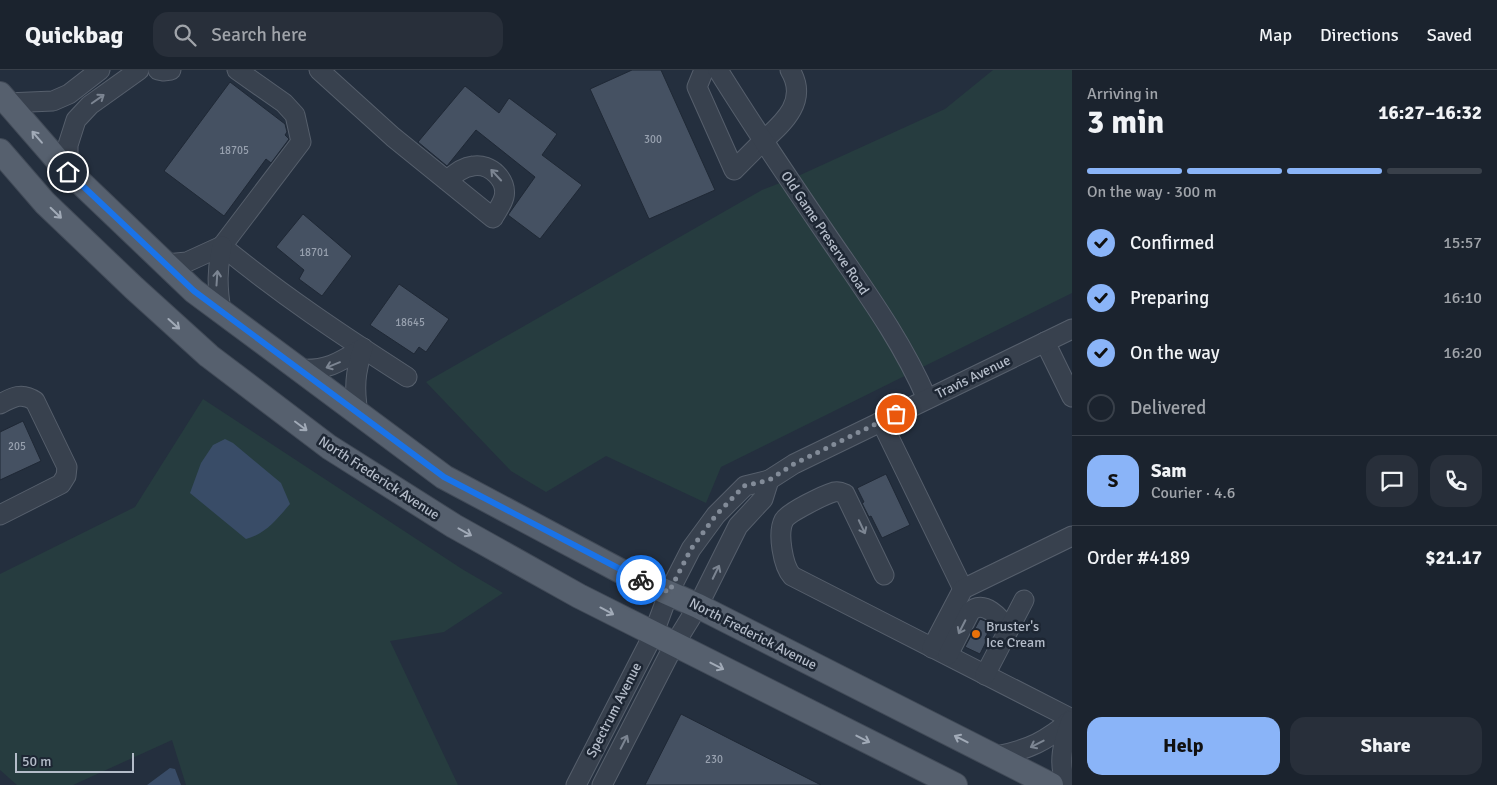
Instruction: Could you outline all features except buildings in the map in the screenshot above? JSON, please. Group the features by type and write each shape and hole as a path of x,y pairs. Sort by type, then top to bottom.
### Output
{"main road":[{"name":"North Frederick Avenue","path":"4,98 68,172 194,291 444,477 628,575 698,606 1052,785"},
{"name":"North Frederick Avenue","path":"1,152 45,203 209,356 329,447 454,526 579,596 663,640 955,785"}],"street":[{"path":"4,98 53,101 69,94 100,70"},
{"path":"68,172 68,145 76,120 90,105 139,70"},
{"path":"158,70 172,70"},
{"path":"221,311 217,287 218,264 222,246 301,142 295,116 284,103 237,70"},
{"path":"704,70 696,87 734,170 792,112 797,93 796,79 790,70"},
{"name":"Old Game Preserve Road","path":"718,70 763,142 884,318 913,367 927,399"},
{"path":"324,72 393,137 447,181 493,218 504,197 504,188 498,174 482,166 474,166 455,173 447,181"},
{"path":"166,264 187,262 222,246"},
{"path":"222,246 258,276 407,377"},
{"name":"Travis Avenue","path":"663,640 669,592 691,549 716,515 744,486 769,480 794,464 1072,329"},
{"path":"1045,342 1072,397"},
{"path":"300,369 313,370 340,363 363,348"},
{"path":"358,413 355,394 356,371 363,348"},
{"path":"0,404 20,395 35,401 67,467 66,476 61,484 0,515"},
{"path":"881,421 963,589"},
{"path":"663,640 698,606 738,526 763,499 769,480"},
{"path":"884,575 848,497 841,492 834,492 793,512 785,519 781,536 789,573 795,578 1072,719"},
{"path":"940,651 963,589 1072,536"},
{"path":"985,674 1024,600"},
{"path":"940,651 975,608 984,608 998,616 1008,630"},
{"name":"Spectrum Avenue","path":"576,785 663,640"},
{"name":"Spectrum Avenue","path":"602,785 663,640"},
{"path":"996,756 1019,751 1037,744 1072,719"},
{"path":"1067,785 1061,760 1063,744 1072,719"}],"green space":[{"path":"993,70 1072,70 1072,293 721,467 706,503 606,456 546,492 511,471 426,382 762,190 798,176 945,109"},
{"path":"203,399 462,569 503,593 444,632 390,641 458,785 186,785 172,740 73,785 17,785 0,770 0,574 135,507"}],"water":[{"path":"225,439 233,443 281,483 290,504 265,530 246,539 190,493 201,463 213,445"},
{"path":"170,768 175,769 181,785 147,785"}],"way so far":[{"path":"641,580 669,592 691,549 716,515 744,486 769,480 794,464 896,414"}],"place":[{"name":"Bruster's Ice Cream","path":"976,634"}],"route":[{"path":"68,172 194,291 444,477 628,575 641,580"}]}
